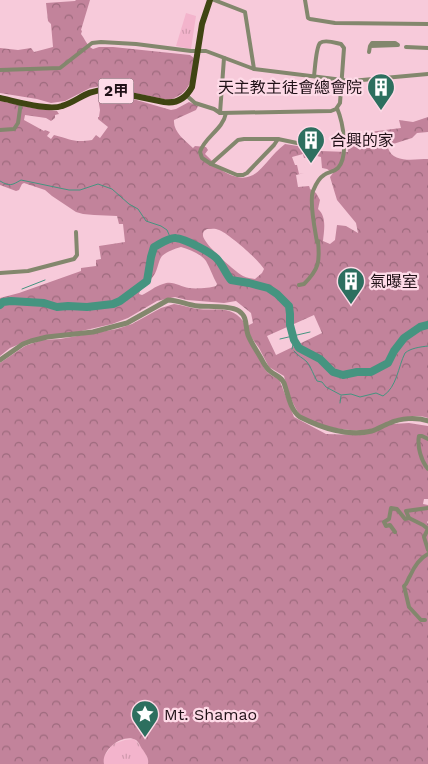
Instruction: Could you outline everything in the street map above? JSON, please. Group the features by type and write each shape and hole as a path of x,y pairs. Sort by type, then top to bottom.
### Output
{"main road":[{"path":"186,95 192,87 202,24 212,0"},
{"name":"2甲","path":"0,98 57,108 99,90 113,91 171,103 177,102 186,95"}],"street":[{"path":"212,0 245,12 254,69"},
{"path":"305,0 308,18 310,19 335,23 428,24"},
{"path":"0,70 60,68 92,43 101,42 206,51 254,69 351,82 428,74"},
{"path":"299,285 304,284 310,278 319,262 312,193 323,176 336,170 341,163 345,148 338,108 344,48 341,44 320,43 314,76"},
{"path":"369,52 370,46 372,43 395,43 398,45 370,46"},
{"path":"406,47 428,48"},
{"path":"220,113 224,58"},
{"path":"186,95 195,103 226,114 331,111 338,108"},
{"path":"0,130 14,129 18,123 21,102"},
{"path":"226,114 222,123 201,147 202,158 211,164 243,175 278,139"},
{"path":"211,164 238,140 278,139 313,144"},
{"path":"0,273 28,271 74,259 77,254 76,232"},
{"path":"0,360 31,340 92,332 127,323 168,300 196,306 226,307 239,311 247,321 248,335 257,352 270,372 280,377 296,414 300,417 326,429 343,432 373,430 392,422 414,418 428,421"},
{"path":"428,440 419,436 418,443 425,465 428,468"},
{"path":"395,532 390,525 386,526 384,522 389,519 391,508 397,508 405,519 409,518 428,529 424,538 428,552 417,564 404,586 409,607 421,620 425,620"},
{"path":"409,518 406,511 428,508"}],"green space":[{"path":"90,0 81,34 93,49 113,47 190,55 194,58 187,89 177,97 169,100 101,86 90,88 65,101 51,103 0,93 0,48 18,50 31,48 34,52 53,47 51,24 48,21 46,3"},
{"path":"186,13 196,16 191,49 176,46"},
{"path":"102,96 107,104 114,104 117,97 126,97 171,110 189,102 198,106 196,110 174,120 177,132 193,148 195,146 206,147 208,150 205,154 223,171 244,178 258,171 285,144 320,151 348,152 346,135 401,128 399,120 413,122 428,117 428,132 417,133 412,138 390,145 388,148 399,159 428,159 428,418 421,416 407,417 364,430 333,428 312,422 298,412 284,376 269,367 249,334 247,326 253,323 251,313 236,301 224,303 187,300 175,297 157,301 128,318 112,324 22,343 10,348 0,356 0,298 81,271 81,268 96,266 96,260 101,259 99,246 125,242 123,224 119,224 117,216 76,212 45,190 24,183 16,191 0,185 0,101 57,111 59,114 55,115 55,118 51,121 46,118 25,115 24,120 44,131 50,132 47,136 51,139 54,135 80,141 92,140 96,135 100,138 108,127 98,119 100,110 98,98","holes":["303,154 304,158 321,157 322,168 333,173 330,177 337,200 356,223 358,233 346,226 337,225 335,240 330,244 323,241 324,220 318,209 320,200 309,186 298,187 296,175 304,173 299,174 297,165 295,165 292,157","207,229 218,229 223,232 261,265 264,269 262,273 255,279 244,277 209,245 203,236 203,232","181,247 191,250 204,258 217,284 216,286 192,288 167,283 157,286 142,295 139,294 154,275 162,256 169,251","314,315 322,333 276,355 267,336"]},
{"path":"174,304 198,309 223,310 238,316 243,321 264,368 271,375 279,379 294,417 326,434 358,435 392,424 409,423 428,426 428,499 424,499 423,504 428,505 428,764 148,764 147,757 138,742 131,738 119,741 109,748 104,764 0,764 0,363 25,346 42,340 60,339 117,329 132,324 161,308"},
{"path":"134,739 146,755 148,764 104,764 103,758 113,744"}],"waterway":[{"path":"0,181 11,185 21,180 69,190 80,190 98,184 112,189 129,204 138,209 146,221 167,230 171,239"},
{"path":"0,305 3,302 11,301 44,303 57,307 87,307 113,304 147,281 154,247 176,238 186,241 215,257 231,280 268,288 277,294 289,306 290,325 294,340 299,348 320,359 333,372 343,375 371,372 388,363 404,338 420,327 428,325"},
{"path":"22,289 45,280"},
{"path":"280,339 310,332"},
{"path":"292,349 294,340"},
{"path":"294,351 307,362 317,381 322,382 326,387 341,395 351,394 360,397 376,393 383,396 394,382 405,353 419,347 428,346"},
{"path":"340,403 341,396"}],"place":[{"name":"天主教主徒會總會院","path":"381,111"},
{"name":"合興的家","path":"311,164"},
{"name":"氣曝室","path":"351,305"},
{"name":"Mt. Shamao","path":"145,738"}]}
